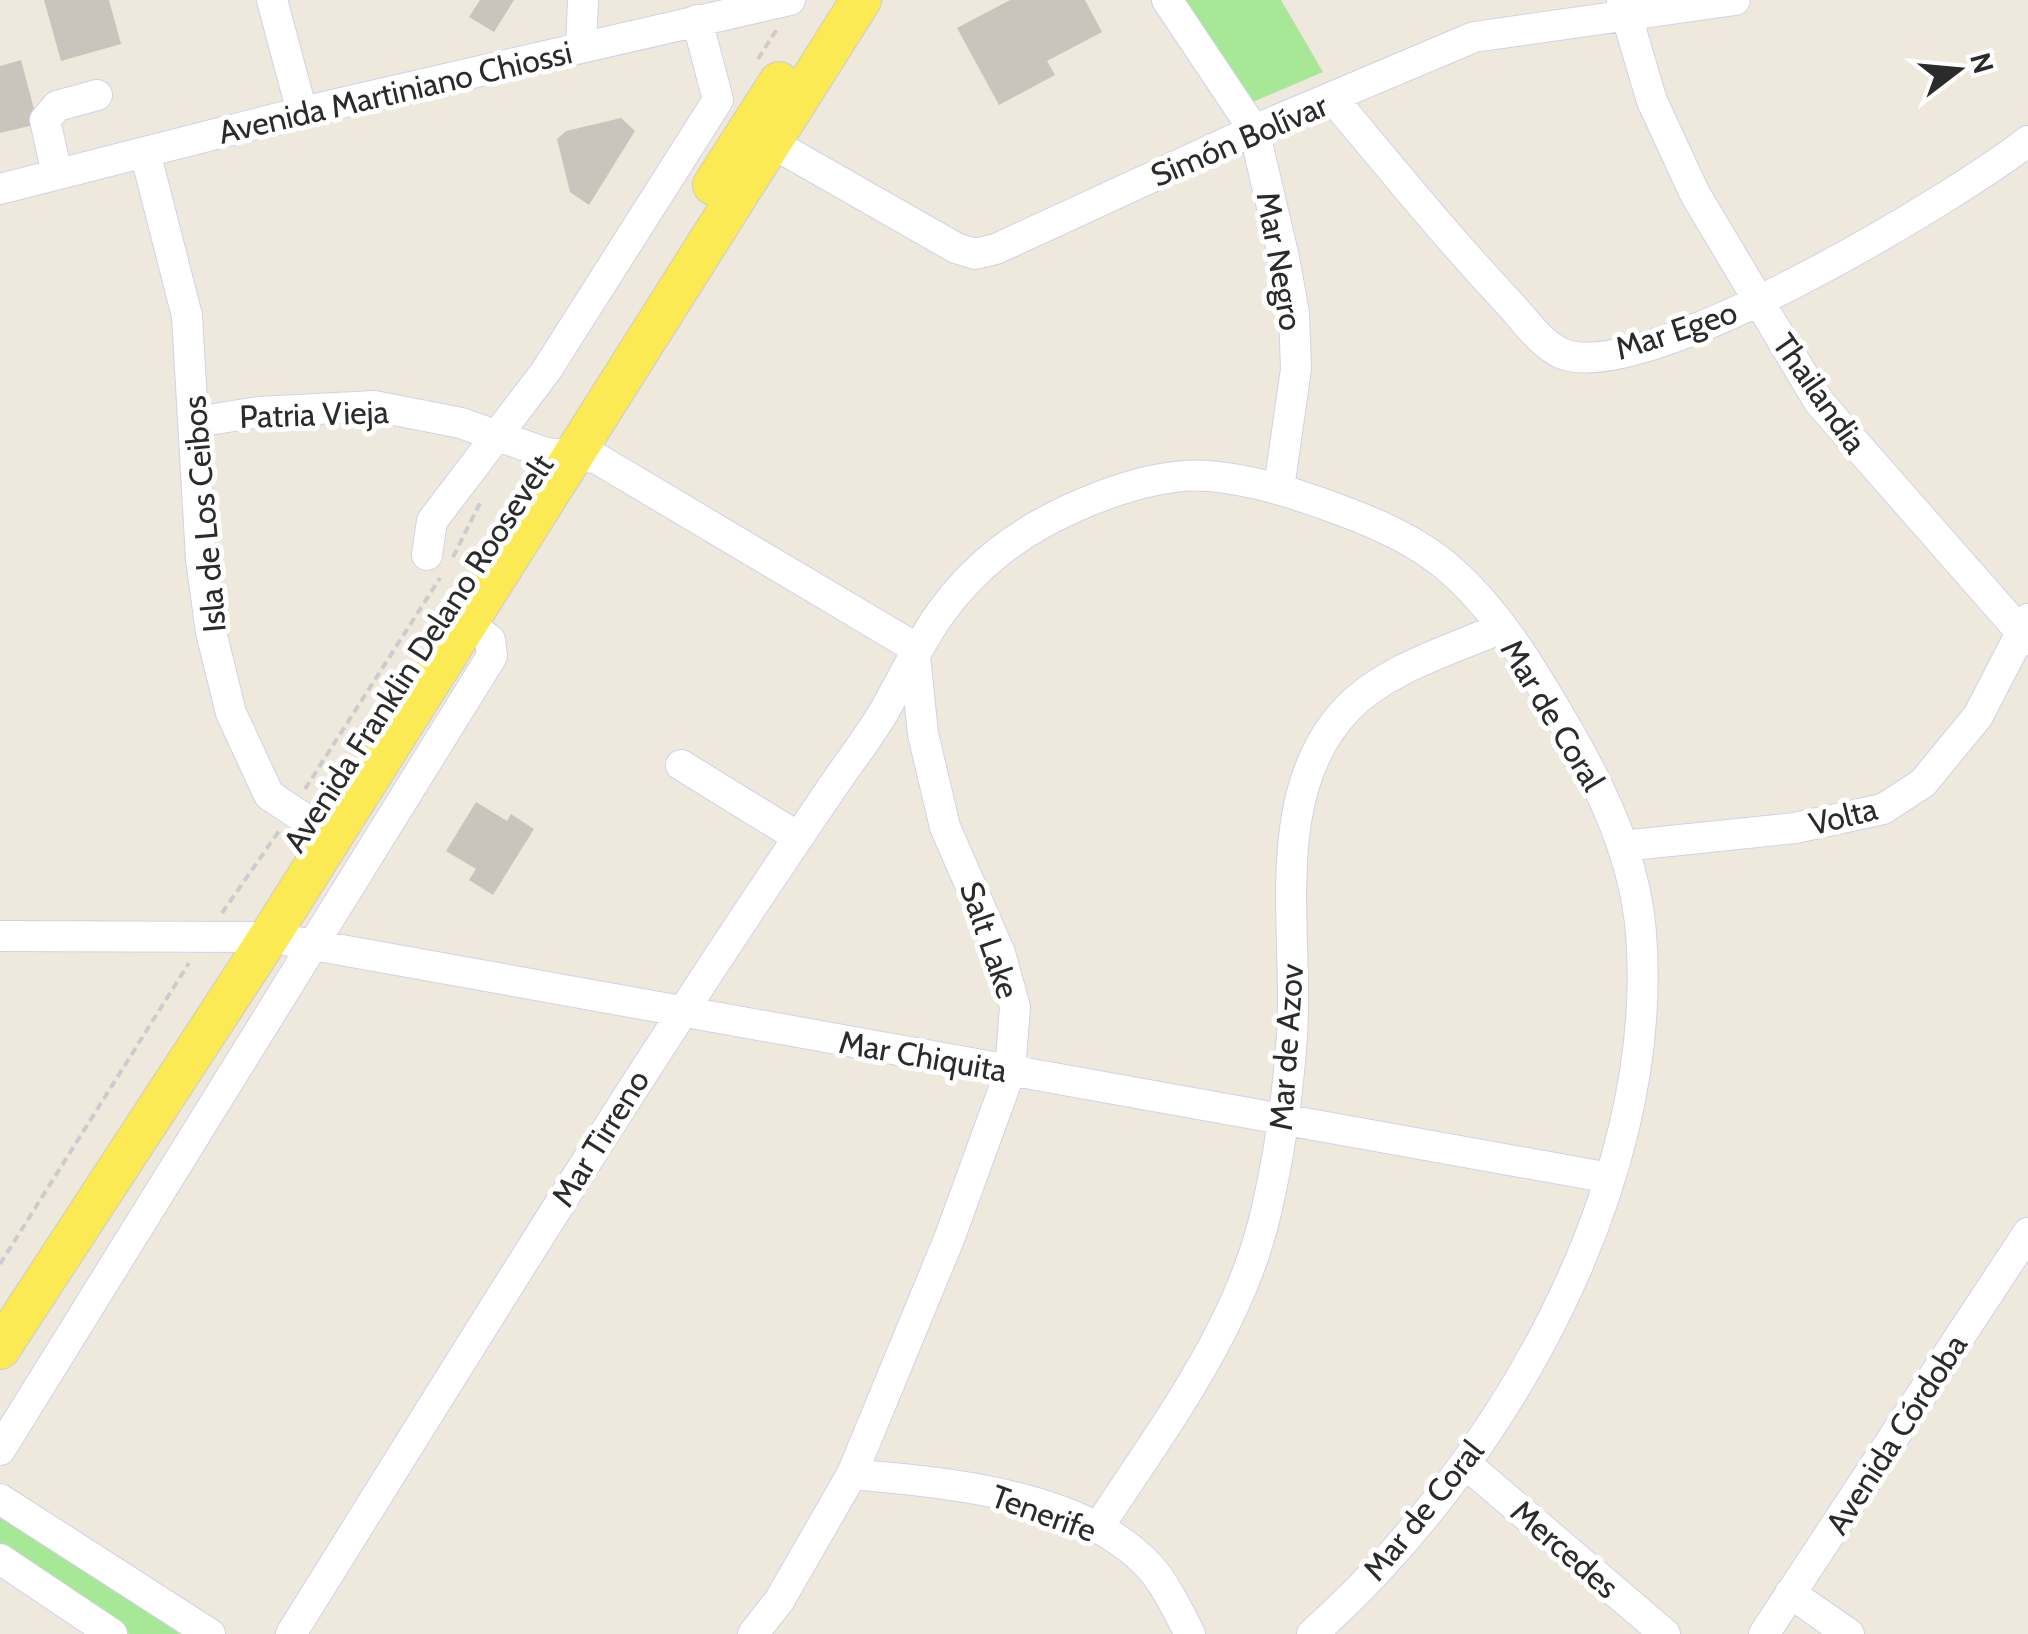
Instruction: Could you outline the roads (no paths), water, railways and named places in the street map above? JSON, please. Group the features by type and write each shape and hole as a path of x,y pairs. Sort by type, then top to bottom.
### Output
{"main road":[{"name":"Avenida Franklin Delano Roosevelt","path":"311,824 468,623 560,454 747,130 834,0"},
{"name":"Avenida Franklin Delano Roosevelt","path":"0,1304 311,824 772,143 862,0"},
{"name":"Avenida Franklin Delano Roosevelt","path":"0,1349 237,936"}],"street":[{"path":"272,0 302,112"},
{"path":"581,47 583,0"},
{"name":"Mar Negro","path":"1167,0 1254,130 1294,313 1290,430 1279,488"},
{"name":"Simón Bolívar","path":"772,143 956,248 975,254 996,249 1254,130 1334,100 1401,65 1474,37 1624,7 1735,0"},
{"name":"Avenida Martiniano Chiossi","path":"0,188 302,112 698,20 788,7"},
{"name":"Thailandia","path":"1624,7 1652,101 1695,194 1820,402 2025,631"},
{"path":"427,555 432,521 546,370 718,100 718,84 698,20"},
{"path":"56,174 45,120 57,106 97,95"},
{"name":"Mar Egeo","path":"1334,100 1465,257 1547,344 1565,356 1598,355 1648,344 1759,303 1946,198 2028,141"},
{"name":"Isla de Los Ceibos","path":"145,152 187,316 201,558 211,632 230,713 270,796 311,824"},
{"name":"Patria Vieja","path":"194,422 259,412 374,406 461,422 496,438 560,454"},
{"path":"560,454 596,458 914,648"},
{"name":"Mar de Coral","path":"914,648 955,590 1004,548 1054,516 1127,488 1201,475 1279,488 1360,517 1419,548 1464,584 1537,678 1595,776 1622,846 1641,926 1642,998 1633,1087 1610,1178 1574,1274 1536,1349 1466,1464 1419,1524 1312,1634"},
{"name":"Avenida Franklin Delano Roosevelt","path":"0,1450 492,656 490,640 468,623"},
{"name":"Mar de Azov","path":"1098,1528 1197,1375 1237,1300 1267,1212 1283,1122 1292,1035 1291,875 1299,812 1314,756 1347,709 1380,682 1501,628"},
{"name":"Volta","path":"1622,846 1794,828 1883,809 1923,784 1978,716 2025,631"},
{"name":"Mar Tirreno","path":"291,1634 678,1012 885,710 914,648"},
{"name":"Salt Lake","path":"753,1634 778,1601 852,1474 949,1240 1010,1072 1015,1007 1000,953 945,828 923,734 914,648"},
{"path":"681,765 798,838"},
{"name":"Mar Chiquita","path":"0,936 237,936 315,946 1610,1178"},
{"name":"Avenida Córdoba","path":"1764,1634 2028,1233"},
{"name":"Mercedes","path":"1466,1464 1665,1634"},
{"name":"Tenerife","path":"852,1474 963,1485 1098,1528 1150,1568 1190,1634"},
{"path":"0,1498 210,1634"},
{"path":"0,1560 112,1634"},
{"path":"1790,1594 1849,1634"}]}
